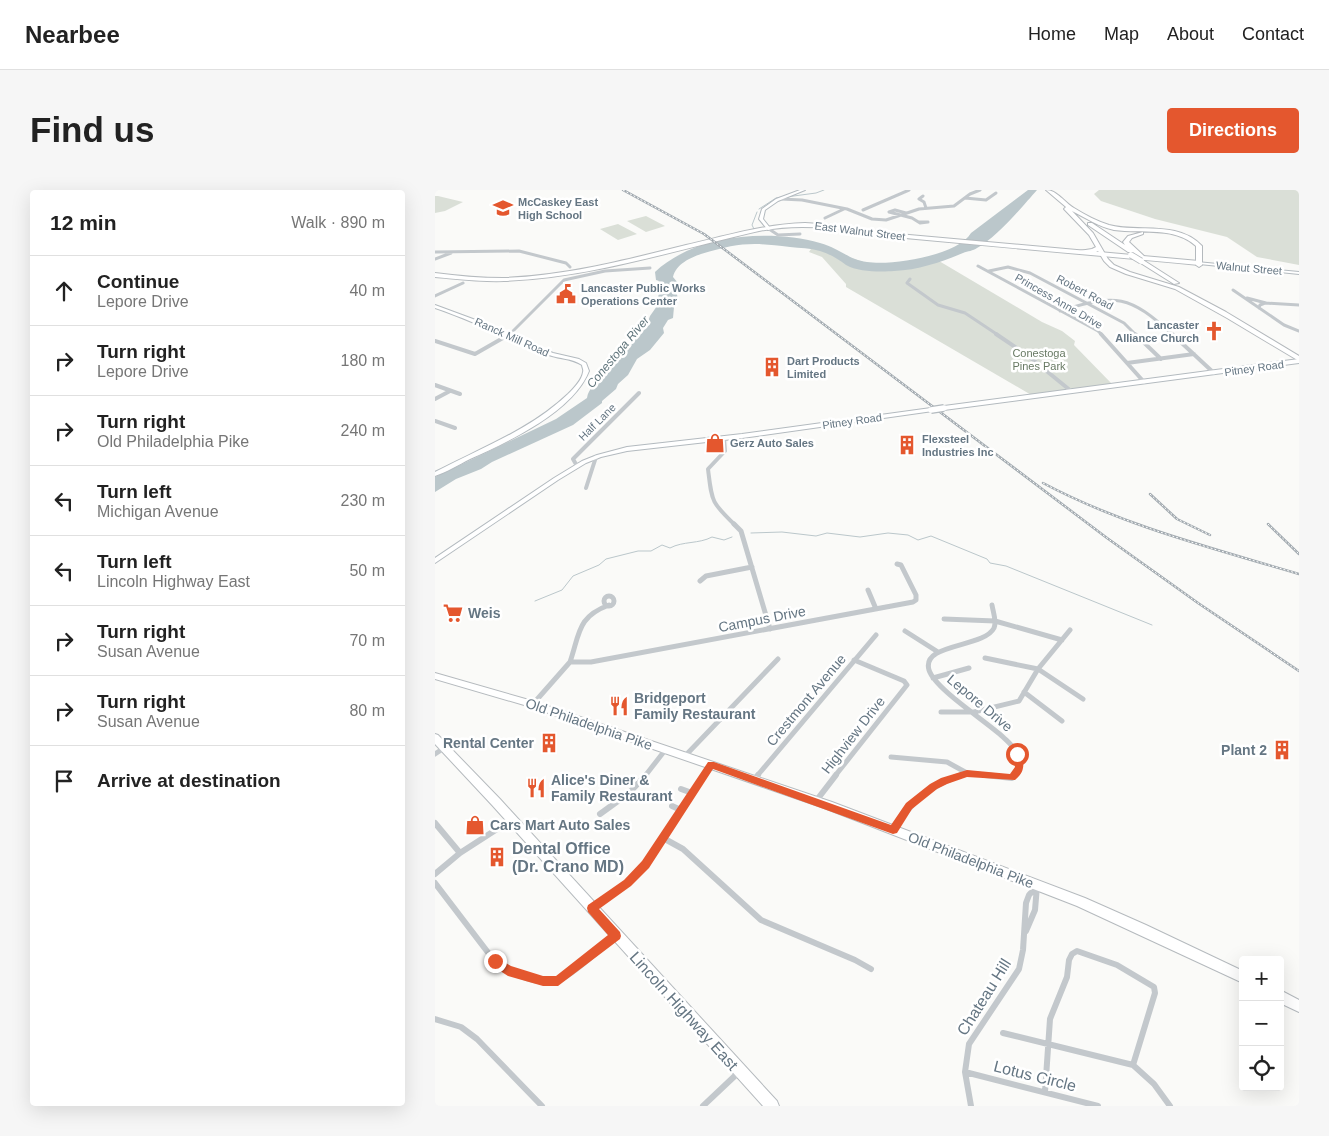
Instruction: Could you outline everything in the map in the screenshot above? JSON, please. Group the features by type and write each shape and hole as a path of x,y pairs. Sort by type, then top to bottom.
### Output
{"highway":[{"path":"1043,190 1059,200"},
{"path":"1047,190 1066,206 1141,259 1228,316"},
{"path":"1066,206 1088,230 1109,264 1120,270 1177,288 1298,357"},
{"path":"1066,206 1089,219 1107,226 1129,230 1165,232 1186,237 1199,246 1198,264"},
{"path":"1198,264 1197,248 1195,244 1185,237 1149,232 1130,237 1127,241 1127,246 1141,259 1298,357"},
{"path":"1081,252 1094,251 1099,247"}],"main road":[{"path":"768,229 762,220 761,214 768,206 803,190"},
{"name":"East Walnut Street","path":"435,277 491,280 565,274 616,265 768,229 794,226 824,227 926,239 1198,264"},
{"name":"East Walnut Street","path":"1028,248 1103,255"},
{"name":"Walnut Street","path":"1198,264 1299,273"},
{"name":"Ranck Mill Road","path":"435,306 460,314 554,356 580,361 584,364 586,370 584,380 580,385 535,423 513,436 435,474"},
{"name":"Pitney Road","path":"435,561 577,466 596,457 627,449 724,438 1214,373 1298,357"},
{"name":"Old Philadelphia Pike","path":"435,676 533,704 816,801 1116,917 1239,975"},
{"name":"Lincoln Highway East","path":"435,738 440,751 512,820 739,1072 772,1106"},
{"path":"1284,998 1299,1006"}],"street":[{"path":"863,210 909,190"},
{"path":"781,199 839,208 878,220 889,220 926,208 954,206 980,190"},
{"path":"965,198 985,200 992,198 996,194"},
{"path":"914,200 923,196"},
{"path":"919,198 924,202 926,208"},
{"path":"825,218 844,209"},
{"path":"907,214 895,210 889,212 919,222"},
{"path":"768,229 779,235 800,234"},
{"path":"435,259 456,251"},
{"path":"435,252 523,252 566,264 570,267"},
{"name":"Princess Anne Drive","path":"979,266 1098,332 1144,382"},
{"name":"Robert Road","path":"989,271 1006,267 1021,269 1127,325 1161,359"},
{"path":"435,341 475,354 508,335 564,280 605,271 650,268"},
{"path":"910,279 907,282 915,289 938,305 965,313 1027,355 1071,391"},
{"path":"435,296 463,283"},
{"path":"1233,290 1287,328 1299,332"},
{"path":"1243,297 1269,303 1299,305"},
{"path":"1060,311 1105,299 1131,304 1150,314 1214,373"},
{"path":"1131,304 1138,301"},
{"path":"1259,308 1261,304 1269,303"},
{"path":"1127,363 1194,354"},
{"path":"435,385 460,394"},
{"path":"435,399 450,390"},
{"name":"Half Lane","path":"577,466 573,458 639,392"},
{"path":"435,421 455,428"},
{"path":"724,438 725,452 707,468 711,497 717,508 741,531 770,629"},
{"path":"586,488 596,457"},
{"name":"Campus Drive","path":"569,662 591,662 909,603 916,600 916,595 901,566 897,564"},
{"path":"700,581 706,576 752,567"},
{"path":"868,590 876,609"},
{"path":"533,704 569,662 581,622 592,612 609,605"},
{"path":"905,632 938,652 987,634 994,629 995,620 992,605"},
{"path":"943,619 995,620 1062,640"},
{"path":"941,712 974,712 1019,701 1038,668 1070,630"},
{"name":"Crestmont Avenue","path":"754,780 876,634"},
{"name":"Lepore Drive","path":"893,830 902,815 916,799 939,783 967,773 1012,778 1017,774 1019,767 1017,754 1013,747 974,712 945,691 933,678 928,664 930,658 938,652"},
{"path":"985,658 1038,668 1083,699"},
{"path":"685,756 778,659"},
{"name":"Highview Drive","path":"816,801 906,687 906,683 854,660"},
{"path":"933,678 969,668"},
{"path":"1025,692 1062,721"},
{"path":"600,814 620,801 643,782 666,749"},
{"path":"891,757 947,762 967,773"},
{"path":"592,908 617,891 637,874 653,855 711,765"},
{"path":"681,789 692,793"},
{"path":"672,806 681,810"},
{"path":"435,874 460,853 512,820"},
{"path":"435,823 460,853"},
{"path":"663,838 683,849 761,920 855,960 871,969"},
{"path":"435,883 496,963 508,971 543,981 555,982 563,978 616,936"},
{"name":"Chateau Hill","path":"971,1106 965,1072 969,1044 1019,969 1023,959 1025,931 1031,923 1038,897 1037,886"},
{"path":"1045,1092 1050,1019 1067,978 1069,960 1072,954 1077,951 1120,968 1154,987 1155,993 1133,1065"},
{"path":"435,1019 461,1027 477,1039 542,1106"},
{"path":"1003,1033 1133,1065 1154,1084 1170,1106"},
{"path":"703,1106 739,1072"},
{"name":"Lotus Circle","path":"965,1072 1098,1106"}],"green space":[{"path":"1099,190 1299,190 1299,265 1257,257 1227,237 1155,219 1101,201 1094,194"},
{"path":"435,196 463,202 445,211 435,213"},
{"path":"646,216 665,226 646,232 627,221"},
{"path":"618,224 637,234 618,240 600,229"},
{"name":"Conestoga Pines Park","path":"813,246 876,266 939,261 1042,322 1062,331 1075,341 1074,345 1112,384 1033,396 846,287 846,284 822,257 809,252"}],"shaded area":[{"path":"1028,190 1037,190 1009,221 984,243 974,250 921,267 889,271 863,270 846,265 824,252 765,244 745,244 725,248 701,254 688,260 677,268 673,277 678,283 676,286 678,302 674,307 673,318 668,320 663,328 664,333 650,350 637,359 628,375 602,403 573,425 456,479 435,492 435,477 556,419 587,398 593,386 605,376 603,372 645,329 650,316 657,306 656,301 660,292 657,284 659,281 656,280 655,272 671,259 690,249 711,242 733,238 778,236 820,243 861,261 878,263 908,260 939,253 964,241 971,233"}],"waterway":[{"path":"786,197 816,193 824,190"},
{"path":"759,209 776,198 782,197"},
{"path":"754,229 752,225 757,212"},
{"path":"751,533 782,532 816,536 827,533 860,537 888,533 908,535 918,540 931,536 987,559 990,563 1006,566 1152,625"},
{"path":"535,601 562,590 573,576 599,565 606,559 638,551 651,551 662,545 670,548 712,537 724,540 732,537"}],"railway":[{"path":"623,190 704,234 1107,538 1198,603 1299,671"},
{"path":"1043,483 1105,512 1137,524 1299,574"},
{"path":"1150,494 1177,519 1210,535"},
{"path":"1268,524 1299,554"}],"place":[{"name":"McCaskey East High School","path":"503,208"},
{"name":"Lancaster Public Works Operations Center","path":"566,294"},
{"name":"Lancaster Alliance Church","path":"1214,331"},
{"name":"Dart Products Limited","path":"772,367"},
{"name":"Gerz Auto Sales","path":"715,443"},
{"name":"Flexsteel Industries Inc","path":"907,445"},
{"name":"Weis","path":"453,613"},
{"name":"Bridgeport Family Restaurant","path":"619,706"},
{"name":"Rental Center","path":"549,743"},
{"name":"Plant 2","path":"1282,750"},
{"name":"Alice's Diner & Family Restaurant","path":"536,788"},
{"name":"Cars Mart Auto Sales","path":"475,825"},
{"name":"Dental Office (Dr. Crano MD)","path":"497,857"}],"route":[{"path":"495,961 508,971 543,981 558,981 616,936 592,908 627,883 653,855 711,765 893,830 902,815 916,799 944,781 967,773 1012,778 1019,770 1017,754"}],"water label":[{"name":"Conestoga River","path":"618,352"}]}
